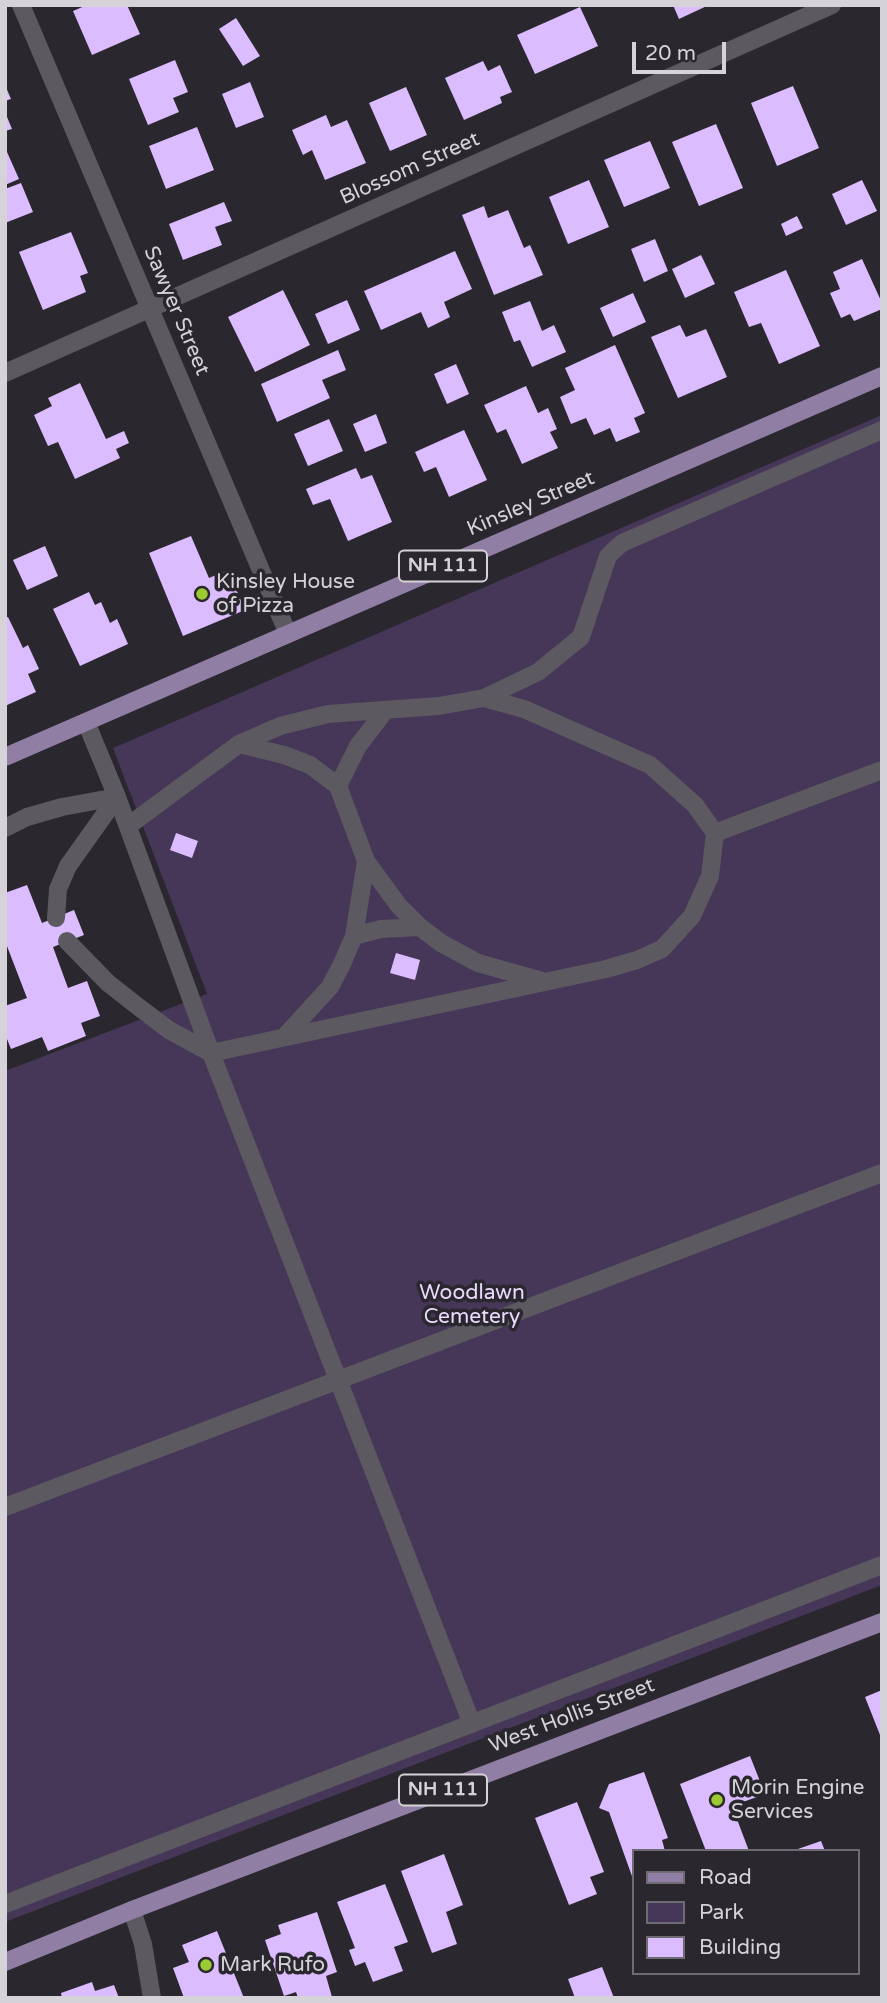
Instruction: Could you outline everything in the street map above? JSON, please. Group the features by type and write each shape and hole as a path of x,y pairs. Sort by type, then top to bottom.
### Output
{"main road":[{"name":"Kinsley Street","path":"5,757 882,376"},
{"name":"West Hollis Street","path":"5,1962 132,1910 882,1622"}],"street":[{"name":"Sawyer Street","path":"21,5 288,634"},
{"name":"Blossom Street","path":"5,373 832,5"},
{"path":"128,826 239,744 280,726 328,714 439,706 484,698 538,671 581,637 608,556 622,542 882,430"},
{"path":"67,941 108,983 136,1005 169,1030 211,1053 627,963 662,948 692,916 702,898 710,876 715,833 695,805 650,765 524,709 484,698"},
{"path":"338,786 358,746 384,711"},
{"path":"86,722 128,826 211,1053 472,1724"},
{"path":"239,744 284,755 310,765 338,786 366,861 399,906 420,927 478,963 545,982"},
{"path":"715,833 882,770"},
{"path":"5,828 27,817 62,807 117,797"},
{"path":"56,918 58,889 68,866 117,797"},
{"path":"286,1035 330,987 342,964 354,936 366,861"},
{"path":"354,936 381,929 420,927"},
{"path":"5,1507 882,1173"},
{"path":"5,1904 882,1565"},
{"path":"132,1910 143,1944 152,1998"}],"green space":[{"name":"Woodlawn Cemetery","path":"882,415 882,1585 5,1922 5,1071 207,994 113,748"}],"building":[{"path":"87,5 127,5 140,34 92,55 73,11"},
{"path":"673,5 709,5 679,19"},
{"path":"580,7 598,46 535,74 517,35"},
{"path":"236,18 260,56 243,66 219,29"},
{"path":"175,60 188,92 173,98 179,112 148,125 129,79"},
{"path":"483,61 488,71 500,65 512,92 500,97 502,103 464,120 445,78"},
{"path":"250,82 264,117 236,128 222,94"},
{"path":"5,85 11,99 5,101"},
{"path":"793,86 819,148 777,166 751,103"},
{"path":"406,87 427,135 390,151 369,103"},
{"path":"5,112 12,129 5,131"},
{"path":"326,115 331,127 347,120 366,163 325,180 312,150 303,155 292,130"},
{"path":"716,124 743,188 699,206 672,142"},
{"path":"197,127 214,170 166,189 149,146"},
{"path":"650,141 670,188 624,207 604,160"},
{"path":"7,152 19,179 5,185 5,153"},
{"path":"589,180 609,227 568,244 549,197"},
{"path":"862,180 877,211 846,225 832,194"},
{"path":"21,183 33,212 5,223 5,189"},
{"path":"224,202 232,221 215,227 222,245 183,260 169,224"},
{"path":"484,206 488,218 508,210 524,248 530,245 543,275 494,295 462,215"},
{"path":"797,216 803,228 786,236 781,224"},
{"path":"71,232 88,273 80,276 86,292 43,310 19,252"},
{"path":"655,239 668,271 644,282 631,249"},
{"path":"455,251 472,289 444,302 450,317 428,328 421,312 381,330 364,291"},
{"path":"701,255 715,284 685,298 672,269"},
{"path":"862,259 882,303 882,309 854,321 850,314 841,318 830,293 840,289 833,272"},
{"path":"786,270 820,346 779,364 761,323 749,327 734,292"},
{"path":"283,290 310,345 255,372 228,317"},
{"path":"633,293 646,322 613,337 600,308"},
{"path":"347,300 360,330 328,344 315,314"},
{"path":"530,301 542,331 554,325 566,352 532,367 520,340 514,342 502,312"},
{"path":"680,325 686,337 706,329 727,377 678,398 651,337"},
{"path":"615,345 645,413 634,418 640,432 616,442 610,428 594,435 586,418 571,424 560,397 575,390 565,368"},
{"path":"338,350 346,370 322,380 330,398 277,422 261,384"},
{"path":"456,364 469,394 447,404 434,374"},
{"path":"80,383 106,439 124,431 129,443 116,449 120,458 75,479 58,442 48,446 34,415 52,406 48,398"},
{"path":"526,386 538,413 548,408 557,429 550,432 558,448 522,464 506,429 497,433 484,405"},
{"path":"376,414 387,443 365,452 353,424"},
{"path":"329,419 343,451 308,466 294,434"},
{"path":"464,430 487,480 449,497 436,467 424,472 415,452"},
{"path":"356,468 361,479 372,475 392,522 348,541 330,499 313,505 306,489"},
{"name":"Kinsley House of Pizza","path":"191,536 209,578 228,570 245,610 183,636 149,553"},
{"path":"45,546 58,576 27,590 13,560"},
{"path":"89,592 95,605 101,602 110,623 117,619 128,644 80,666 53,609"},
{"path":"8,617 23,648 28,645 39,669 28,674 36,692 5,706 5,618"},
{"path":"176,833 198,841 192,858 170,850"},
{"path":"27,885 42,923 74,910 84,935 53,947 68,988 87,981 100,1016 81,1023 86,1036 48,1051 42,1037 11,1049 5,1034 5,1006 27,998 5,941 5,893"},
{"path":"396,953 420,960 415,980 390,973"},
{"path":"882,1690 882,1740 865,1697"},
{"name":"Morin Engine Services","path":"750,1756 765,1794 732,1806 748,1849 705,1849 680,1784"},
{"path":"644,1772 668,1838 662,1840 664,1849 632,1849 632,1876 609,1812 599,1808 609,1784"},
{"path":"577,1802 604,1872 590,1877 597,1894 569,1905 535,1818"},
{"path":"821,1841 824,1849 798,1849"},
{"path":"444,1854 463,1905 446,1912 457,1944 432,1953 401,1871"},
{"path":"385,1884 408,1942 394,1947 403,1971 373,1982 365,1962 355,1966 349,1950 355,1948 337,1902"},
{"path":"317,1912 337,1972 326,1976 332,1997 298,1998 296,1992 284,1996 265,1940 281,1934 278,1925"},
{"name":"Mark Rufo","path":"217,1931 244,1998 184,1998 173,1968 189,1962 182,1945"},
{"path":"602,1967 614,1998 575,1998 568,1979"},
{"path":"92,1982 95,1991 114,1985 119,1998 62,1998 61,1993"}],"place":[{"name":"Kinsley House of Pizza","path":"202,594"},
{"name":"Morin Engine Services","path":"717,1800"},
{"name":"Mark Rufo","path":"206,1965"}]}
